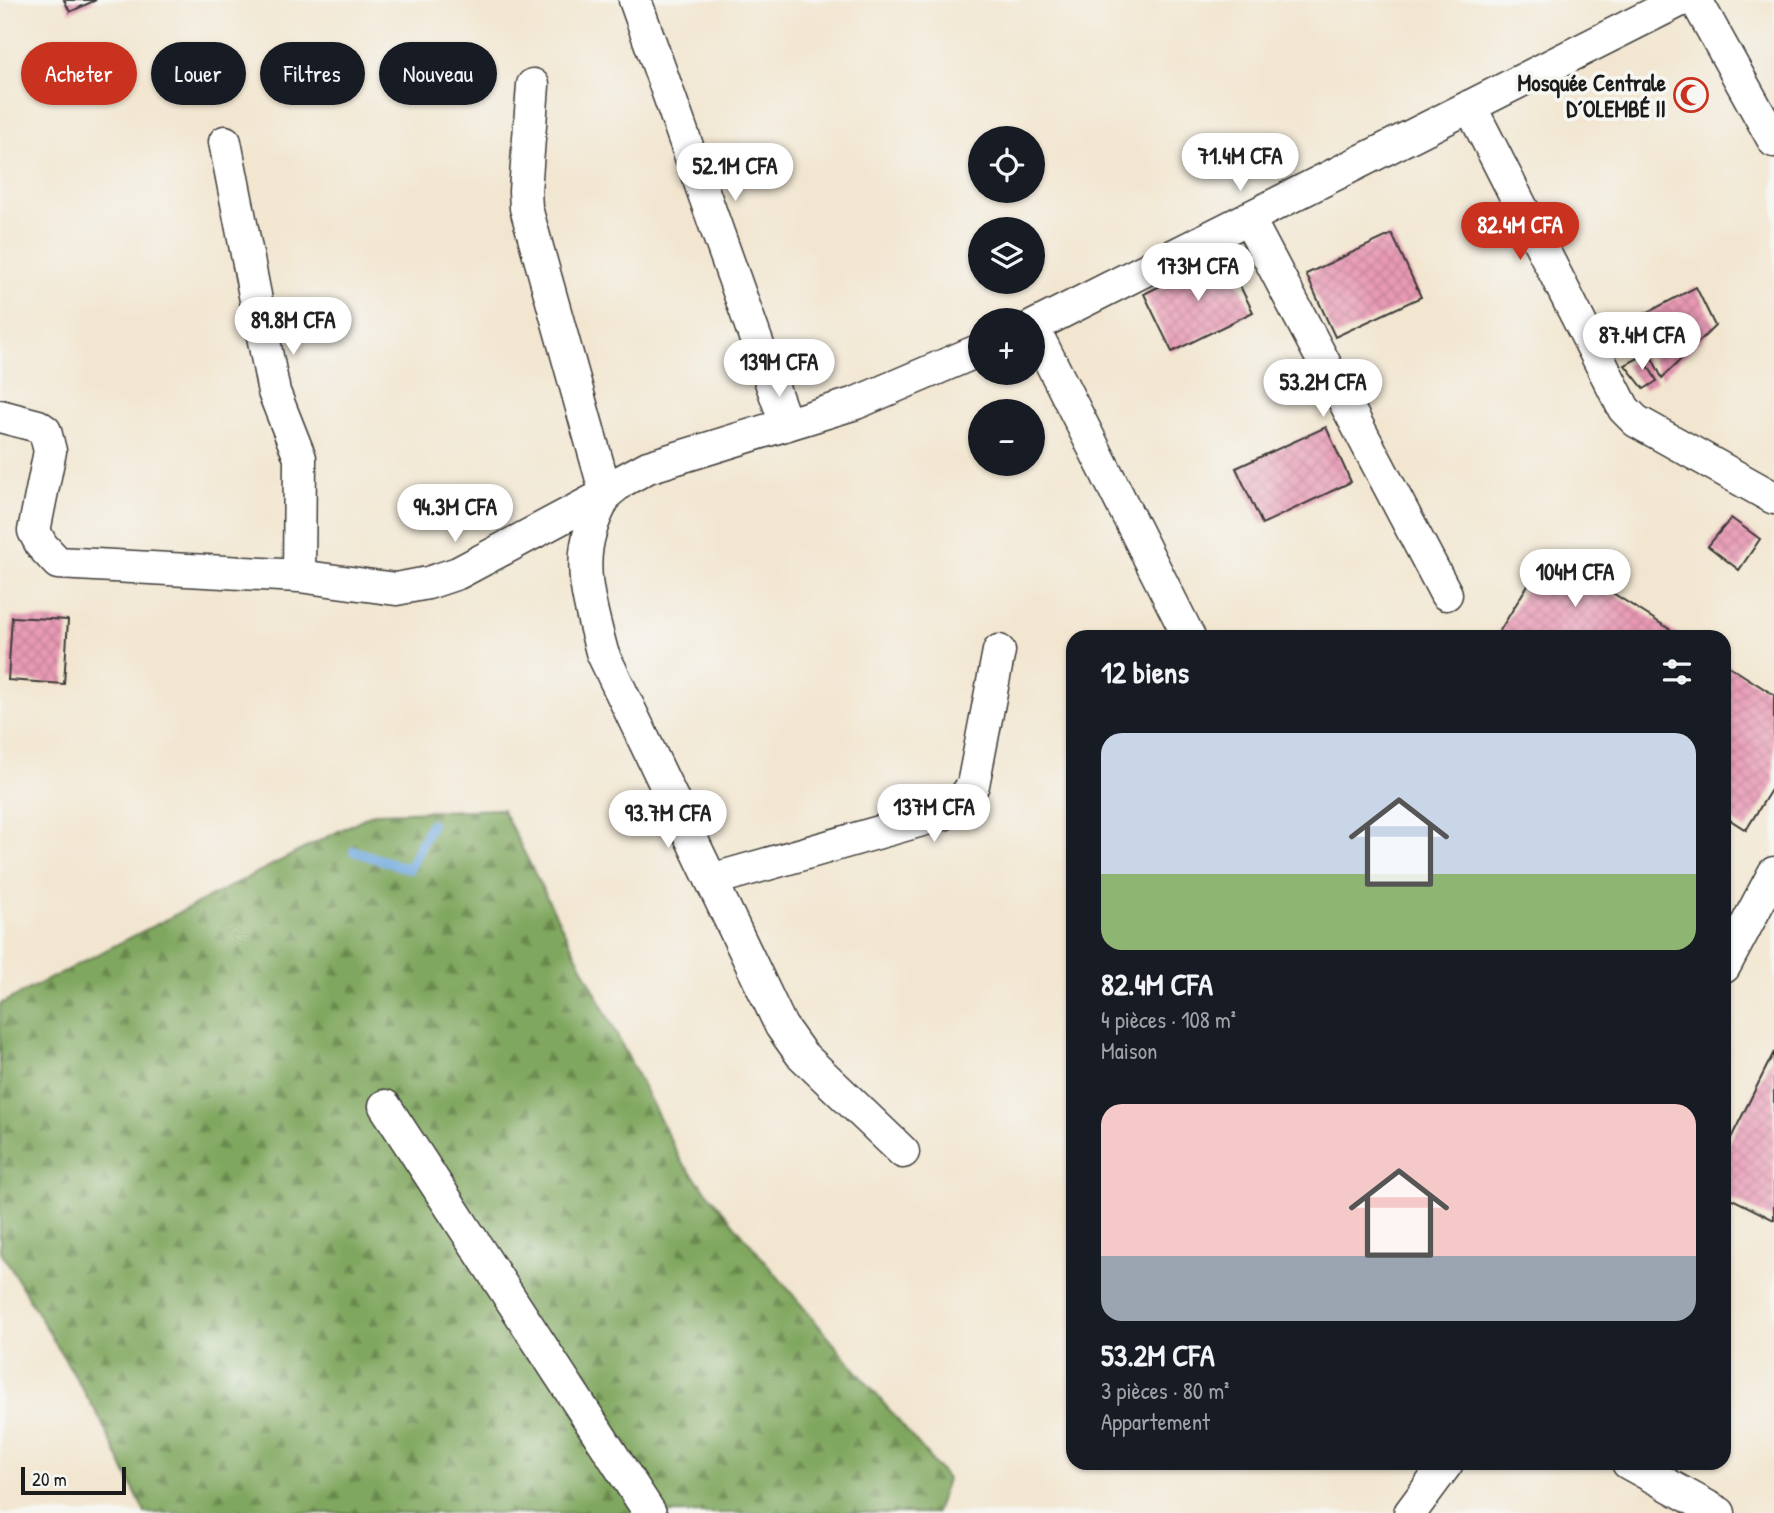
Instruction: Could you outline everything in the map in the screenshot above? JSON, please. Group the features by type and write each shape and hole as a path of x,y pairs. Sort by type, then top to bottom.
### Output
{"street":[{"path":"635,0 786,424"},
{"path":"1185,630 1032,327 1681,0"},
{"path":"1696,0 1774,141"},
{"path":"533,85 526,208 606,494 590,530 584,562 588,599 602,652 781,1026 801,1054 903,1152"},
{"path":"1470,106 1624,409 1636,421 1774,498"},
{"path":"225,142 274,392 300,458 299,576"},
{"path":"1248,218 1446,594"},
{"path":"0,416 38,426 45,431 50,451 34,531 42,546 58,563 299,576 397,589 458,573 606,494 622,481 648,467 856,403 968,355"},
{"path":"711,880 943,814 962,801 973,785 999,651"},
{"path":"1731,954 1774,873"},
{"path":"385,1106 650,1513"},
{"path":"1410,1513 1442,1470"},
{"path":"1641,1470 1719,1513"}],"green space":[{"path":"502,809 681,1161 947,1479 936,1513 145,1513 99,1417 0,1250 0,1004 374,813"}],"building":[{"path":"64,0 96,0 70,12"},
{"path":"1392,234 1421,297 1335,337 1306,274"},
{"path":"1224,254 1253,312 1172,352 1144,294"},
{"path":"1696,287 1715,326 1662,378 1633,320"},
{"path":"1642,356 1657,381 1644,389 1625,365"},
{"path":"1326,427 1351,482 1262,524 1236,468"},
{"path":"1731,518 1760,539 1739,570 1708,546"},
{"path":"1548,552 1671,630 1500,630"},
{"path":"12,617 68,620 64,684 8,680"},
{"path":"1731,667 1774,695 1774,785 1746,830 1731,820"},
{"path":"1774,1052 1774,1220 1731,1198 1731,1138"}],"waterway":[{"path":"354,851 409,869 431,824"}],"place":[{"name":"Mosquée Centrale D´OLEMBÉ II","path":"1691,95"}]}
